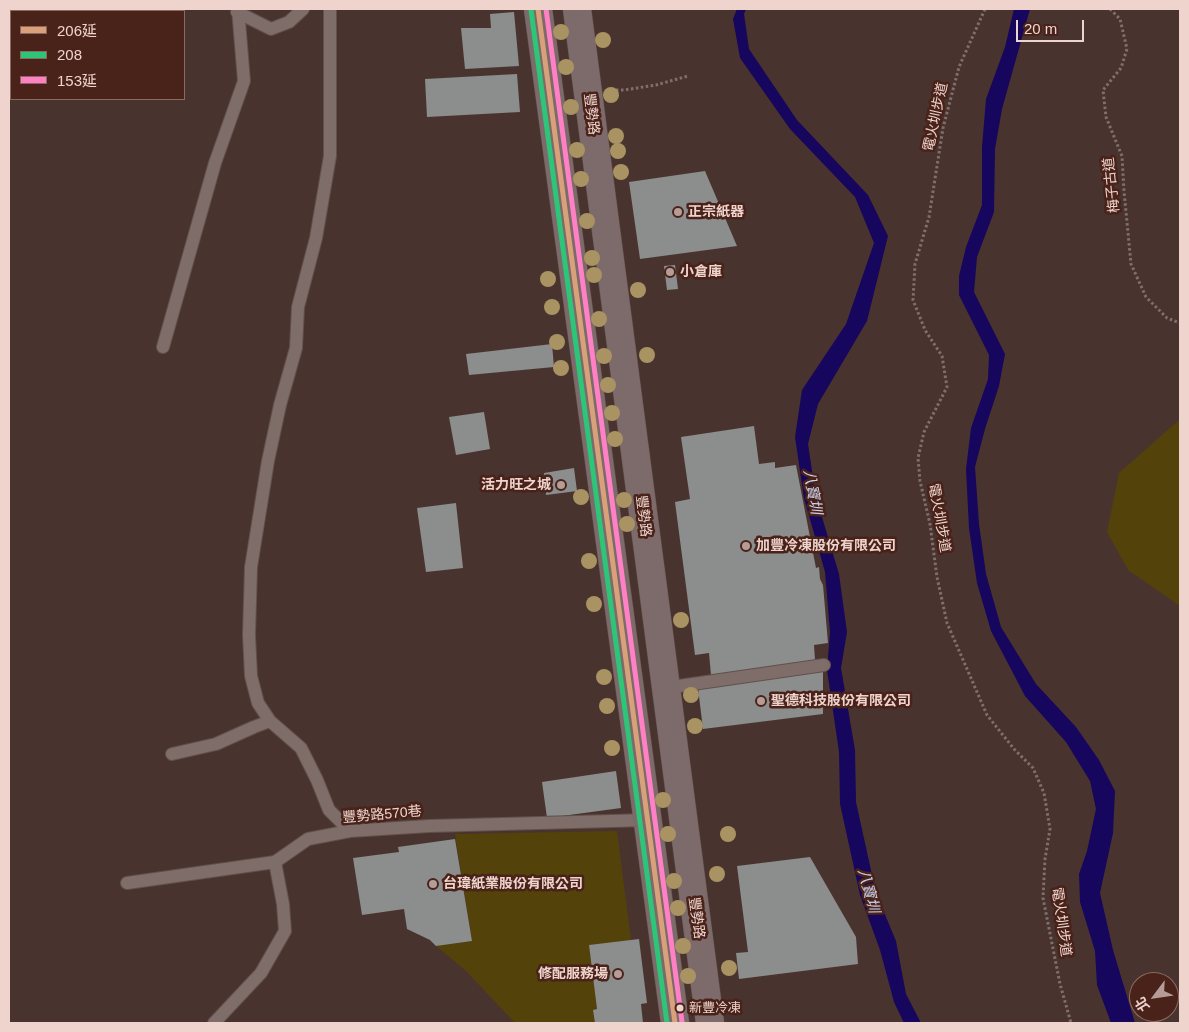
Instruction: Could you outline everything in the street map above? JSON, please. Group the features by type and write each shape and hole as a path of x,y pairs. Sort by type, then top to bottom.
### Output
{"main road":[{"path":"538,9 675,1023"},
{"name":"豐勢路","path":"577,9 710,1023"}],"lane":[{"path":"238,10 271,29 289,22 303,9"},
{"path":"330,9 330,156 316,238 298,307 296,348 274,433 250,567 249,635 251,676 258,702 270,722 301,748 318,780 329,810 350,831"},
{"path":"163,347 215,163 244,81 238,10"},
{"path":"665,688 824,665"},
{"path":"172,754 216,744 270,722"},
{"name":"豐勢路570巷","path":"127,883 275,862 308,839 350,831 429,826 648,820"},
{"path":"214,1023 261,973 285,931 283,904 275,862"}],"path":[{"name":"電火圳步道","path":"985,9 959,67 942,128 929,217 915,264 913,300 924,330 942,356 948,387 924,432 918,458 937,577 947,623 987,715 1014,749 1033,768 1044,793 1050,829 1045,859 1043,898 1060,984 1071,1023"},
{"name":"梅子古道","path":"1110,9 1120,19 1127,49 1121,68 1103,90 1106,117 1122,156 1131,264 1146,298 1167,318 1180,323"},
{"path":"610,90 624,90 656,85 688,76"}],"shaded area":[{"path":"1180,419 1180,606 1128,570 1107,532 1119,473"},
{"path":"617,831 631,940 589,946 597,1009 593,1010 595,1023 515,1023 466,971 436,946 472,941 455,834"}],"water":[{"name":"八寶圳","path":"737,9 746,9 744,14 749,49 797,120 868,195 888,236 867,321 818,404 808,444 816,497 839,574 847,632 841,668 855,750 856,802 876,893 896,941 906,994 921,1023 904,1023 894,1002 880,950 860,895 840,804 839,752 827,670 830,632 825,572 804,498 795,437 802,390 846,324 874,243 855,197 790,129 740,58 733,19"},
{"path":"1014,9 1030,9 1002,109 995,149 994,212 977,257 974,292 1005,354 999,386 975,467 979,524 986,574 1001,627 1036,684 1076,727 1099,760 1115,791 1113,833 1100,893 1113,950 1129,1003 1129,1022 1135,1023 1111,1023 1097,985 1095,951 1080,902 1079,874 1087,851 1096,809 1090,781 1066,742 1025,696 991,631 977,583 969,528 966,469 971,428 988,379 989,355 959,295 959,276 966,247 982,205 982,147 986,99 1005,47"}],"building":[{"path":"514,12 519,66 465,69 461,28 491,28 490,14"},
{"path":"517,74 520,112 427,117 425,79"},
{"name":"正宗紙器","path":"705,171 737,246 640,259 629,182"},
{"name":"小倉庫","path":"675,265 678,289 667,290 664,266"},
{"path":"552,344 554,367 469,375 466,354"},
{"path":"484,412 490,449 456,455 449,417"},
{"name":"加豐冷凍股份有限公司","path":"754,426 759,464 775,462 775,468 796,465 816,568 819,567 820,579 823,585 828,643 814,645 815,660 711,675 709,653 695,655 675,502 690,499 681,437"},
{"name":"活力旺之城","path":"574,468 577,491 546,495 544,473"},
{"path":"456,503 463,568 426,572 417,508"},
{"name":"聖德科技股份有限公司","path":"823,671 823,714 703,729 698,688"},
{"path":"616,771 621,808 547,818 542,782"},
{"name":"台瑋紙業股份有限公司","path":"455,839 472,941 436,946 430,940 407,929 404,909 362,915 353,858 399,852 398,847"},
{"path":"810,857 856,937 858,964 739,979 736,953 748,952 737,866"},
{"name":"修配服務場","path":"639,939 647,1003 641,1004 643,1023 595,1023 593,1010 597,1009 589,945"}],"transit line":[{"name":"206延","path":"538,9 675,1023"},
{"name":"153延","path":"546,9 682,1022"},
{"name":"208","path":"531,10 667,1023"}],"place":[{"name":"正宗紙器","path":"678,212"},
{"name":"小倉庫","path":"670,272"},
{"name":"活力旺之城","path":"561,485"},
{"name":"加豐冷凍股份有限公司","path":"746,546"},
{"name":"聖德科技股份有限公司","path":"761,701"},
{"name":"台瑋紙業股份有限公司","path":"433,884"},
{"name":"修配服務場","path":"618,974"},
{"name":"新豐冷凍","path":"680,1008"}]}
